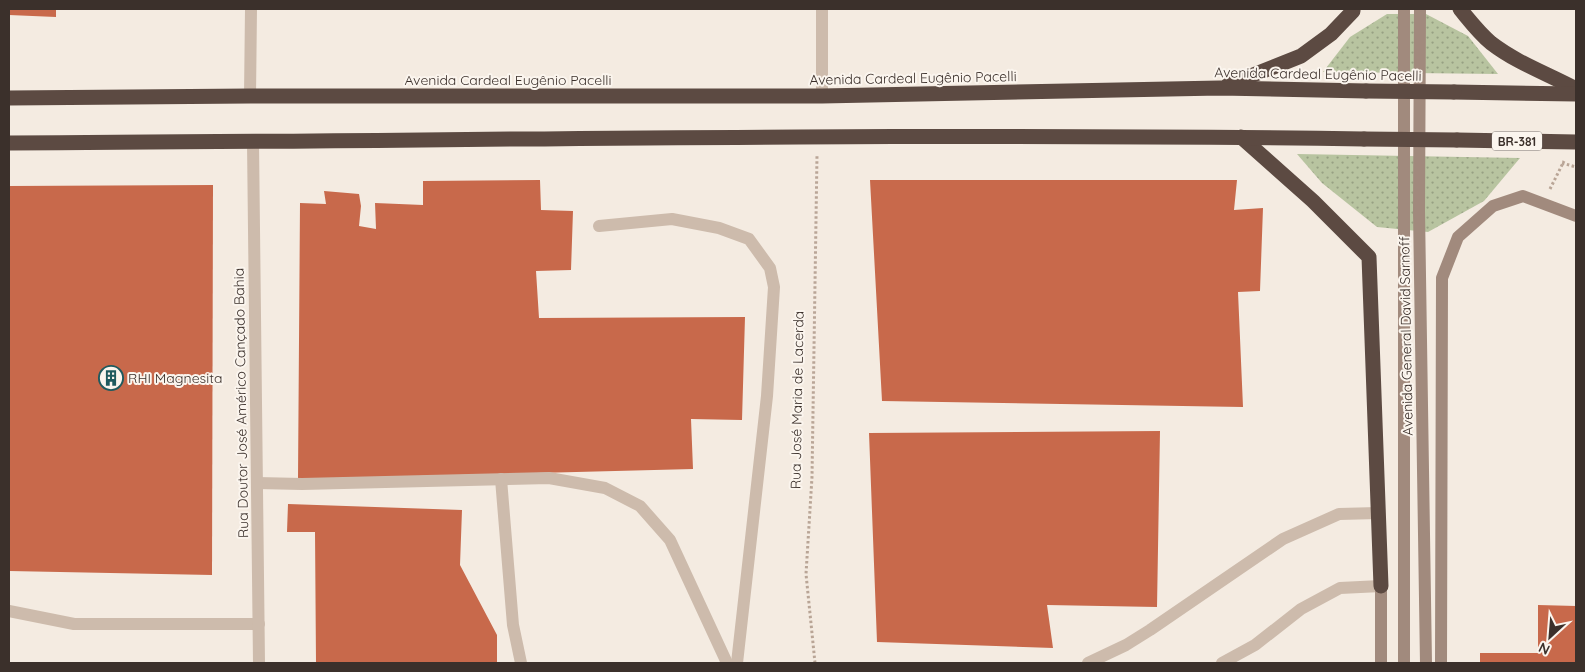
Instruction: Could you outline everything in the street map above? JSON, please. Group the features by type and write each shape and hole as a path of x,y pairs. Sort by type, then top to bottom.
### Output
{"highway":[{"path":"1220,88 1300,56 1331,34 1353,9"},
{"path":"1460,9 1490,42 1512,57 1576,89"},
{"name":"Avenida Cardeal Eugênio Pacelli","path":"9,98 822,96 1220,88 1576,94"},
{"path":"9,144 818,137 1241,137 1313,201 1369,258 1381,586"},
{"name":"BR-381","path":"1241,137 1574,142"}],"street":[{"path":"250,96 251,9"},
{"path":"822,9 822,96"},
{"name":"Avenida General David Sarnoff","path":"1404,9 1404,663"},
{"name":"Avenida General David Sarnoff","path":"1420,9 1419,211 1426,663"},
{"name":"Rua Doutor José Américo Cançado Bahia","path":"253,142 259,663"},
{"path":"1441,663 1442,278 1458,237 1492,206 1524,196 1576,216"},
{"path":"599,226 672,219 719,228 749,239 770,268 774,287 767,396 736,663"},
{"path":"257,483 302,484 549,478 605,488 640,506 670,540 726,663"},
{"path":"500,479 512,625 521,663"},
{"path":"1088,663 1150,630 1283,539 1339,514 1378,513"},
{"path":"1222,663 1255,645 1301,608 1340,588 1381,586 1381,663"},
{"path":"9,611 74,624 258,624"}],"path":[{"name":"Rua José Maria de Lacerda","path":"815,663 806,574 812,477 818,137"},
{"path":"1543,203 1574,142"},
{"path":"1562,164 1576,167"}],"green space":[{"path":"1387,14 1426,14 1468,36 1498,74 1323,72 1350,37"},
{"path":"1297,154 1520,158 1484,201 1428,232 1377,227 1322,183"}],"building":[{"path":"9,9 56,9 56,17 9,15"},
{"path":"540,180 541,210 573,211 571,270 536,271 539,318 745,317 742,420 691,419 693,469 298,479 300,203 326,204 324,191 359,194 361,206 359,226 376,229 375,203 423,205 423,181"},
{"path":"870,180 1237,180 1234,210 1263,208 1260,291 1238,292 1243,407 882,401"},
{"name":"RHI Magnesita","path":"213,185 212,575 9,571 9,186"},
{"path":"1160,431 1157,607 1047,605 1053,648 877,642 869,433"},
{"path":"288,504 462,510 460,565 497,635 497,663 316,663 315,532 287,532"},
{"path":"1538,605 1576,606 1576,663 1480,663 1480,653 1538,653"}],"place":[{"name":"RHI Magnesita","path":"111,378"}]}
